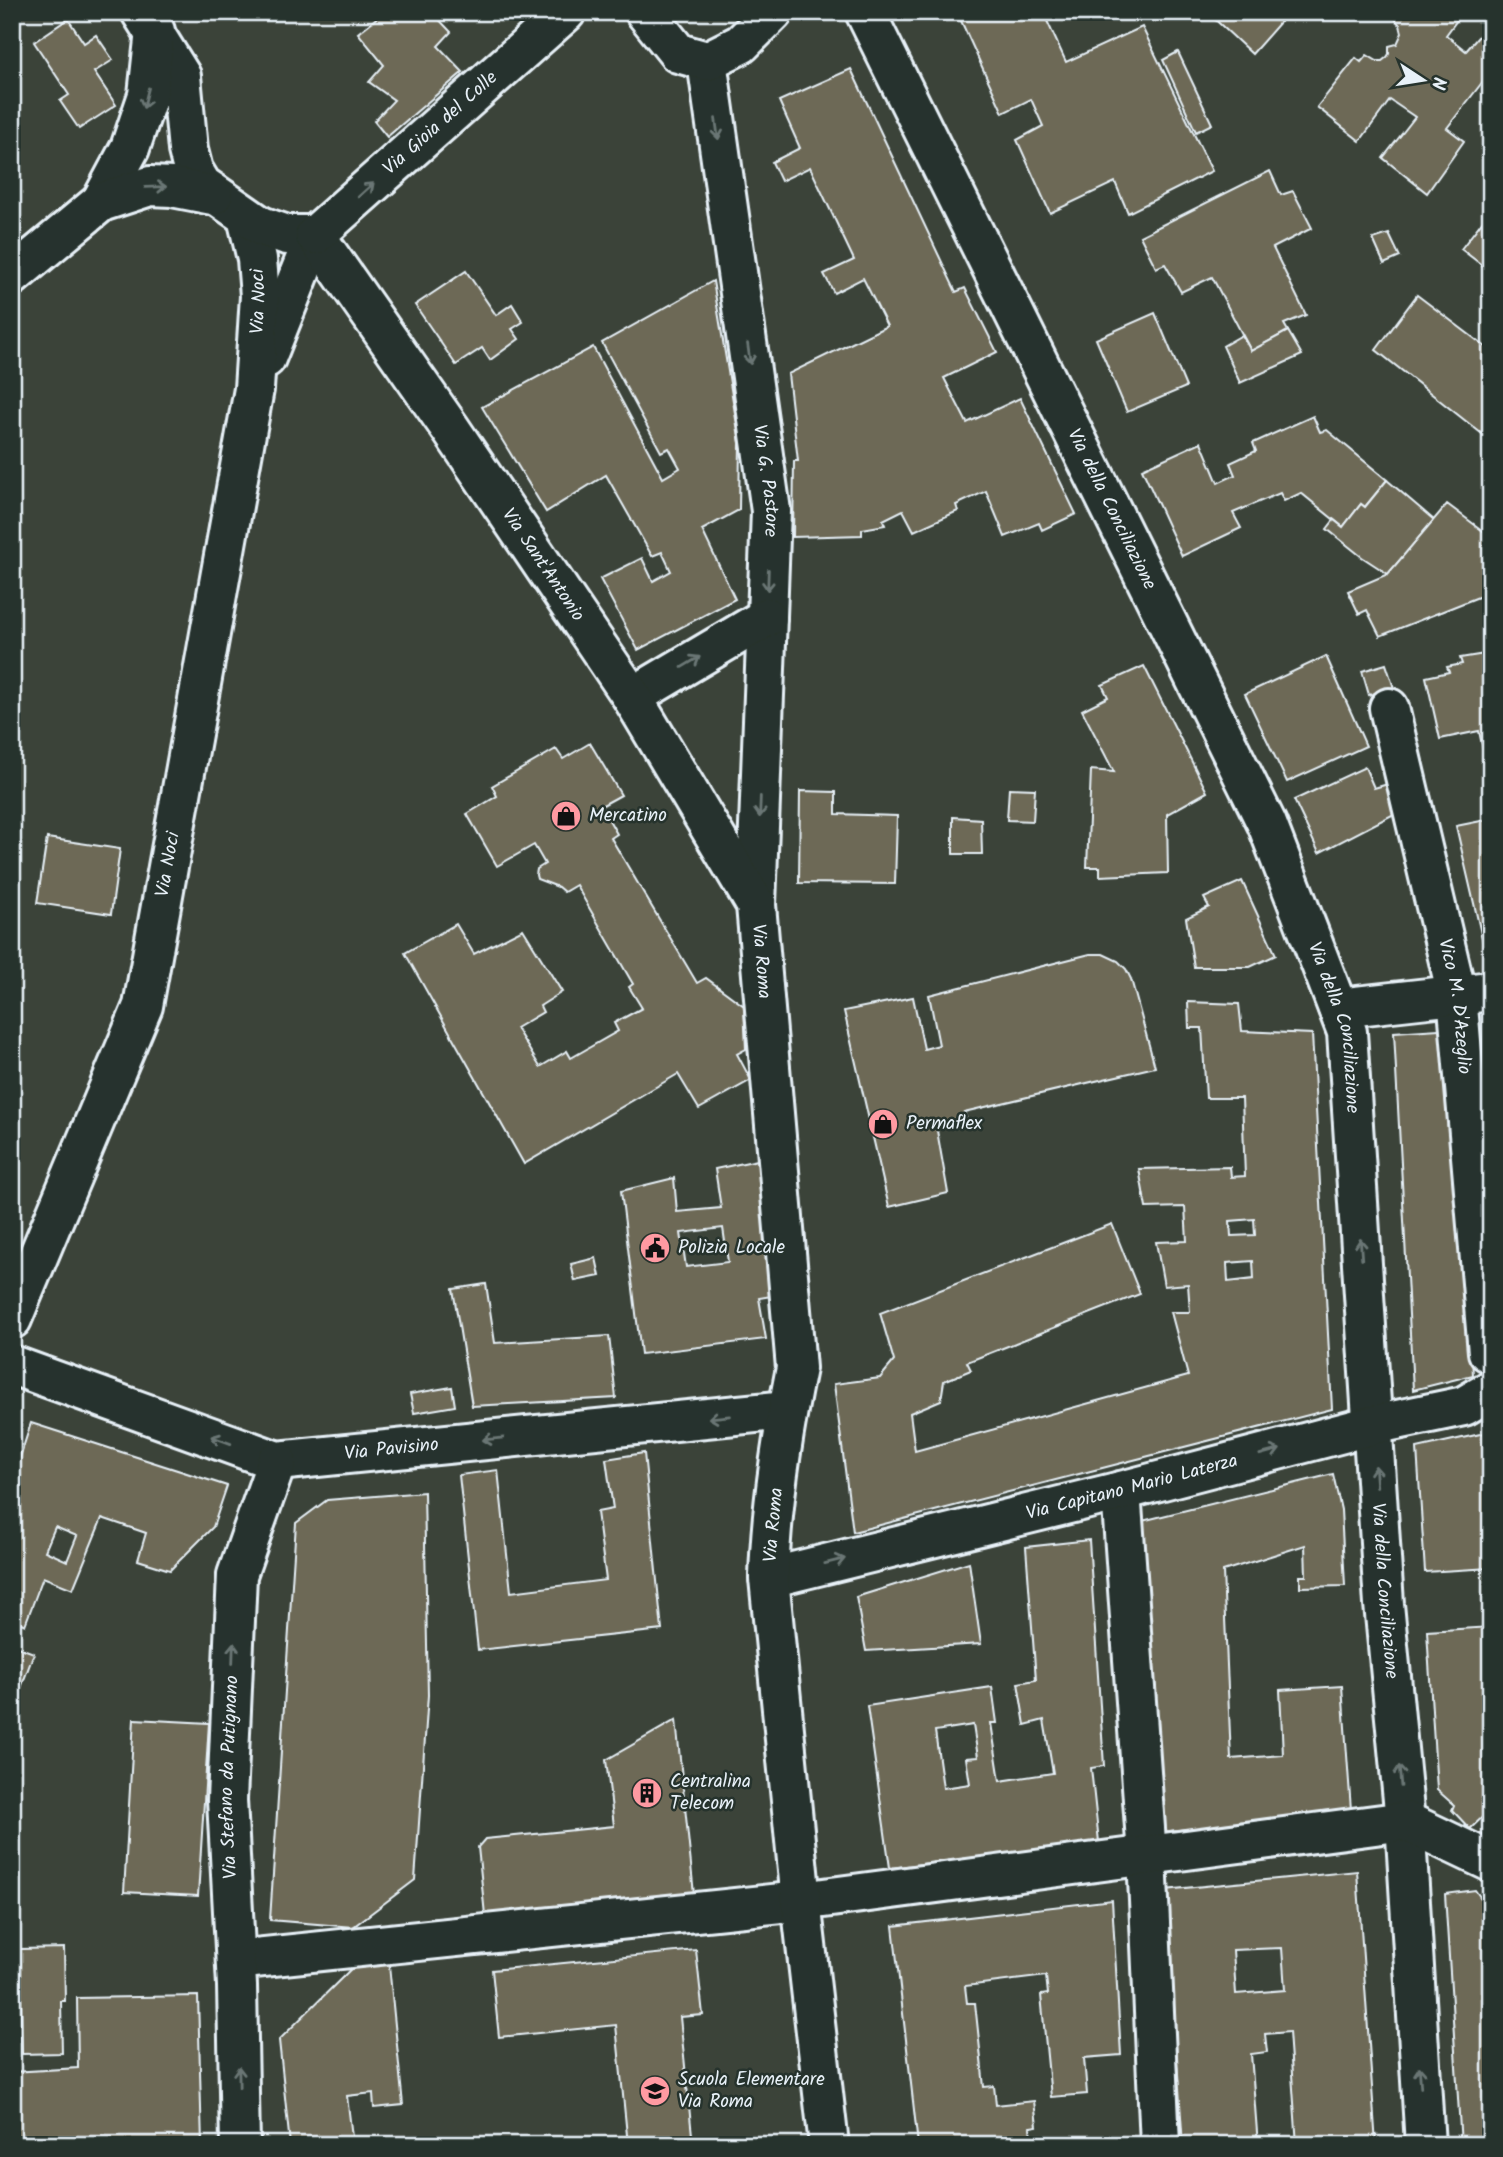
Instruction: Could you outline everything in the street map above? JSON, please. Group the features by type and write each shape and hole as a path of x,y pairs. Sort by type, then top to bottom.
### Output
{"street":[{"name":"Via Gioia del Colle","path":"315,236 565,12"},
{"path":"645,12 678,53 707,61 741,44 773,12"},
{"name":"Via della Conciliazione","path":"865,12 1266,824 1347,1032 1384,1604 1405,1821 1425,2145"},
{"path":"148,22 181,76 188,150 193,170 202,185 261,226 287,235 315,236"},
{"path":"101,202 130,148 148,95 148,22"},
{"name":"Via G. Pastore","path":"707,61 771,512 756,905"},
{"path":"12,276 101,202 150,186 172,187 213,195"},
{"name":"Via Noci","path":"12,1319 143,1006 254,389 260,296 257,259 247,218"},
{"name":"Via Noci","path":"254,389 315,236"},
{"name":"Via Sant'Antonio","path":"315,236 450,428 632,697 756,905"},
{"path":"632,697 767,617"},
{"name":"Vico M. D'Azeglio","path":"1389,708 1474,993 1488,1352"},
{"name":"Via Roma","path":"756,905 796,1368 787,1410 770,1534 769,1578 801,1901 829,2145"},
{"path":"1338,1008 1474,993"},
{"name":"Via Pavisino","path":"12,1365 277,1461 787,1410"},
{"name":"Via Capitano Mario Laterza","path":"769,1578 1373,1425 1464,1406 1491,1390"},
{"name":"Via Stefano da Putignano","path":"240,2145 236,1960 227,1800 237,1575 277,1461"},
{"path":"1121,1491 1147,1856 1160,2145"},
{"path":"236,1960 801,1901 1405,1821 1491,1862"}],"building":[{"path":"384,12 432,12 451,32 438,46 463,72 387,137 374,121 394,100 369,82 384,65 358,33"},
{"path":"957,12 1043,12 1066,62 1142,27 1212,171 1128,213 1115,182 1050,213 1017,140 1043,126 1031,99 1003,113"},
{"path":"1207,12 1289,12 1252,54"},
{"path":"1396,12 1463,12 1446,35 1466,51 1491,22 1491,85 1484,80 1447,128 1464,141 1427,193 1383,158 1415,117 1390,100 1360,141 1317,107 1356,58 1361,62 1367,55 1377,61 1387,57 1389,46 1397,44 1402,33 1395,19 1399,14"},
{"path":"68,19 84,43 96,35 113,60 94,72 116,105 79,129 60,101 69,95 34,42"},
{"path":"1178,52 1212,124 1196,132 1163,60"},
{"path":"851,69 956,292 965,288 997,352 944,378 967,423 1020,398 1076,514 1042,530 1039,523 1005,537 986,491 956,505 958,511 914,531 903,510 883,520 885,525 862,529 862,535 793,537 794,461 798,461 788,374 887,326 863,278 834,293 824,274 854,260 810,167 781,181 772,162 800,148 779,101"},
{"path":"1270,171 1281,195 1293,191 1312,228 1273,248 1306,315 1284,324 1288,331 1251,351 1212,277 1181,292 1165,264 1156,268 1140,236"},
{"path":"1491,210 1491,272 1461,249"},
{"path":"1389,234 1400,257 1384,264 1373,239"},
{"path":"466,271 496,315 512,304 523,322 512,329 519,339 490,360 482,348 456,365 415,305"},
{"path":"713,281 740,443 739,510 702,530 735,599 638,650 600,579 642,558 653,581 671,571 662,552 652,556 606,475 546,512 482,407 593,347 663,478 680,468 669,448 661,452 602,343"},
{"path":"1417,295 1491,351 1491,441 1376,350"},
{"path":"1155,313 1186,387 1127,412 1096,339"},
{"path":"1288,331 1302,355 1240,383 1223,346 1242,335 1251,351"},
{"path":"1313,416 1320,432 1327,430 1387,480 1365,507 1361,504 1343,527 1301,493 1284,501 1280,493 1233,513 1241,528 1182,556 1142,469 1201,442 1218,483 1235,475 1230,463 1256,451 1253,443"},
{"path":"1387,480 1434,520 1388,574 1327,529 1334,520 1343,527 1361,504 1365,507"},
{"path":"1447,504 1491,537 1491,592 1380,636 1367,610 1359,614 1348,591 1388,574"},
{"path":"1491,653 1491,786 1479,731 1440,739 1426,677 1449,672 1447,667 1462,664 1460,658"},
{"path":"1326,656 1366,746 1287,782 1245,694"},
{"path":"1386,664 1394,688 1369,695 1362,671"},
{"path":"1144,666 1207,792 1167,814 1168,873 1100,876 1100,867 1087,867 1091,770 1114,772 1082,710 1108,697 1102,685"},
{"path":"590,743 621,795 601,806 617,834 611,838 697,983 706,978 744,1006 746,1049 737,1054 751,1080 699,1109 678,1074 524,1164 405,953 456,924 474,954 523,929 562,992 540,1006 543,1012 516,1028 540,1067 567,1051 571,1058 618,1031 614,1023 642,1008 629,987 633,984 576,885 564,892 537,879 537,869 545,864 534,845 497,866 467,814 497,796 492,786 556,749 563,759"},
{"path":"1365,767 1374,788 1395,782 1400,811 1319,853 1294,800"},
{"path":"1009,788 1035,789 1033,821 1007,820"},
{"path":"800,791 836,792 836,814 897,816 895,884 799,883"},
{"path":"953,817 981,819 982,854 953,854"},
{"path":"1491,819 1491,968 1489,968 1456,826"},
{"path":"47,838 120,849 111,914 37,903"},
{"path":"1242,881 1276,955 1250,967 1194,967 1186,918 1209,907 1204,898"},
{"path":"1090,954 1103,954 1118,961 1126,969 1155,1067 964,1112 966,1118 936,1125 948,1193 889,1207 844,1011 913,997 924,1049 939,1045 929,995"},
{"path":"1188,1002 1239,1004 1242,1031 1312,1034 1332,1409 853,1532 834,1384 880,1378 894,1361 880,1313 1112,1224 1140,1294 967,1362 971,1370 944,1381 941,1400 910,1413 915,1451 1188,1376 1171,1312 1190,1312 1188,1284 1164,1286 1156,1242 1187,1241 1185,1207 1146,1208 1139,1169 1230,1167 1231,1177 1245,1176 1242,1098 1206,1098 1202,1028 1189,1028","holes":["1254,1219 1255,1235 1231,1236 1230,1221","1253,1261 1254,1279 1228,1282 1227,1263"]},
{"path":"1454,1028 1473,1375 1413,1390 1394,1032"},
{"name":"Polizia Locale","path":"767,1158 784,1294 759,1298 766,1339 641,1354 621,1191 674,1178 677,1212 721,1208 715,1169","holes":["723,1228 728,1262 686,1267 681,1233"]},
{"path":"596,1258 600,1276 575,1281 571,1264"},
{"path":"486,1284 495,1343 609,1336 616,1398 472,1406 453,1289"},
{"path":"452,1387 455,1406 414,1413 410,1394"},
{"path":"31,1423 227,1486 213,1527 170,1570 138,1560 146,1533 102,1518 73,1589 43,1577 25,1625 12,1619 12,1482","holes":["55,1527 77,1536 67,1561 45,1551"]},
{"path":"1485,1433 1491,1452 1491,1495 1486,1497 1488,1530 1491,1530 1491,1568 1425,1572 1417,1448"},
{"path":"644,1453 662,1630 478,1650 459,1475 498,1470 511,1592 606,1580 597,1512 613,1509 606,1459"},
{"path":"1333,1474 1341,1510 1345,1586 1300,1587 1300,1576 1306,1576 1305,1545 1223,1571 1231,1759 1283,1755 1280,1690 1342,1686 1351,1810 1162,1832 1142,1521"},
{"path":"424,1492 428,1695 415,1880 353,1927 270,1920 296,1523 327,1500"},
{"path":"1089,1540 1104,1766 1091,1768 1099,1842 890,1868 867,1706 992,1687 997,1723 991,1723 1000,1781 1053,1773 1044,1720 1025,1725 1018,1683 1036,1680 1026,1547","holes":["973,1725 978,1757 966,1758 970,1784 943,1788 935,1731"]},
{"path":"969,1562 981,1644 866,1651 856,1597"},
{"path":"1491,1627 1491,1809 1470,1829 1452,1810 1454,1805 1437,1790 1427,1631"},
{"path":"12,1645 34,1653 19,1693 12,1691"},
{"path":"134,1719 209,1723 198,1896 124,1892"},
{"name":"Centralina Telecom","path":"676,1720 694,1894 485,1915 478,1847 485,1839 614,1826 606,1760"},
{"path":"1357,1871 1376,2145 1297,2145 1289,2032 1265,2034 1267,2052 1251,2054 1258,2145 1183,2145 1165,1890","holes":["1282,1948 1285,1990 1236,1994 1233,1950"]},
{"path":"1475,1890 1491,1912 1491,2145 1461,2145 1445,1894"},
{"path":"1112,1900 1121,2055 1084,2058 1087,2094 1051,2097 1041,1995 1048,1994 1046,1976 965,1986 967,2003 975,2003 984,2087 994,2086 996,2105 1034,2101 1037,2126 1030,2127 1032,2145 918,2145 893,1926"},
{"path":"12,1943 18,1943 19,1962 12,1962"},
{"path":"64,1948 62,2053 22,2054 20,1949"},
{"name":"Scuola Elementare Via Roma","path":"696,1950 703,2015 680,2017 693,2145 628,2145 616,2025 499,2037 492,1970"},
{"path":"388,1955 403,2105 374,2108 373,2093 347,2096 353,2145 290,2145 279,2040 363,1957"},
{"path":"198,1996 202,2145 12,2145 12,2072 78,2068 77,1998"},
{"path":"439,2140 440,2145 411,2145 411,2143"}],"place":[{"name":"Mercatino","path":"566,816"},
{"name":"Permaflex","path":"883,1124"},
{"name":"Polizia Locale","path":"655,1248"},
{"name":"Centralina Telecom","path":"647,1793"},
{"name":"Scuola Elementare Via Roma","path":"655,2091"}]}
